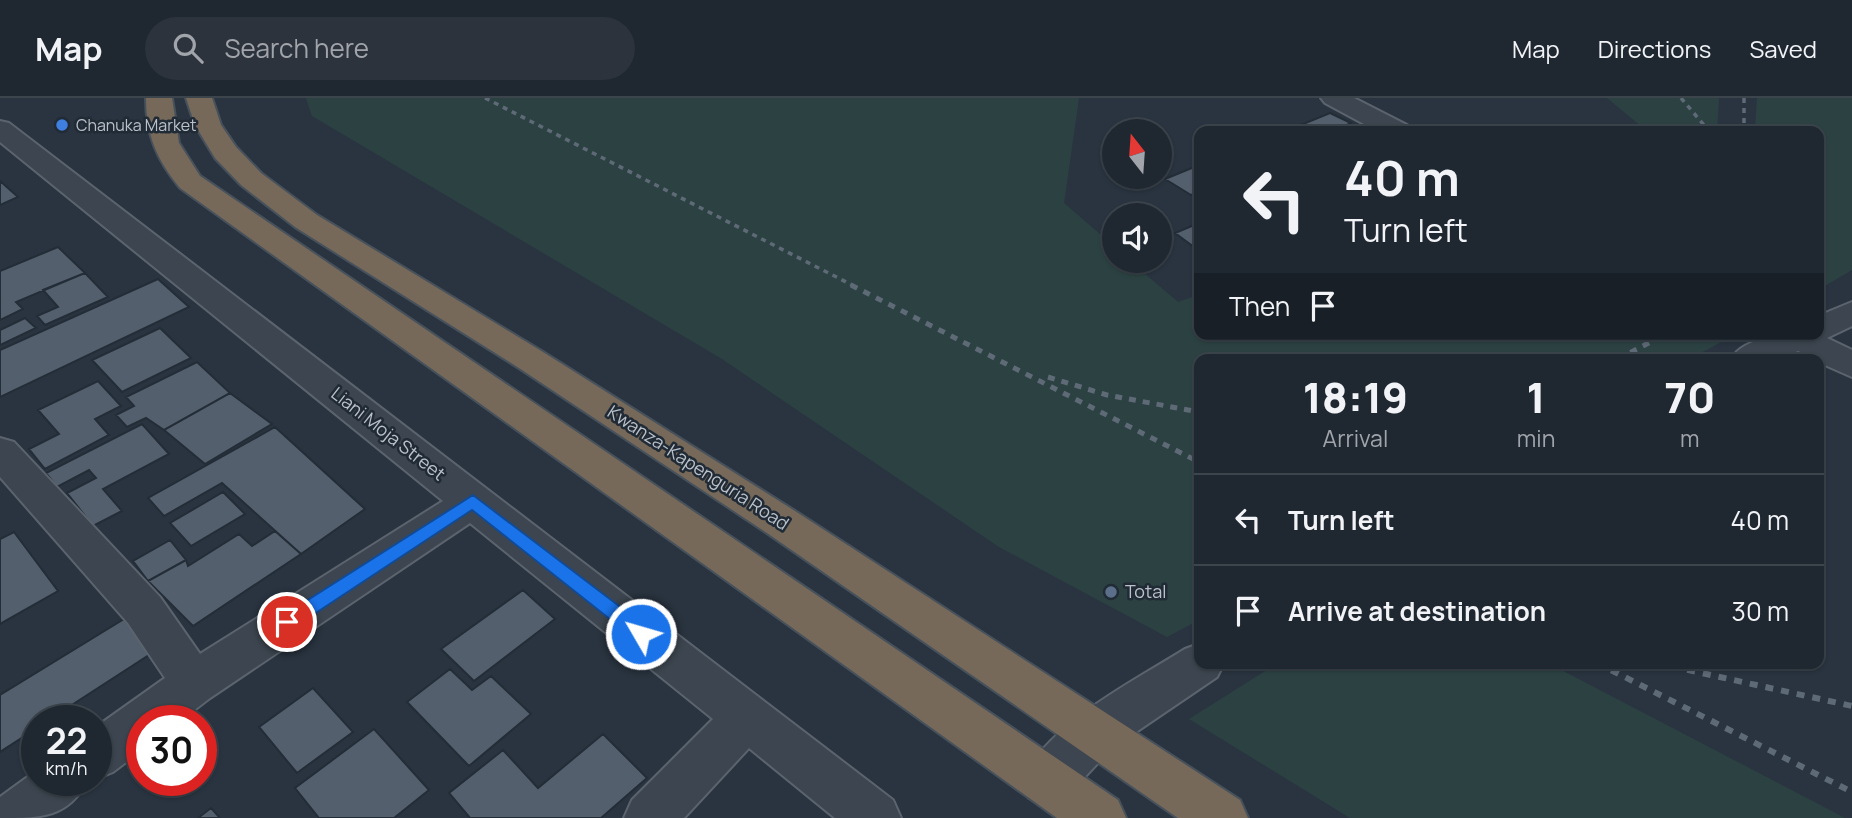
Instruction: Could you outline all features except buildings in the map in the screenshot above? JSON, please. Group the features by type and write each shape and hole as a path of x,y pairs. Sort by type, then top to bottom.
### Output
{"highway":[{"path":"159,98 162,139 174,164 190,183 1100,818"},
{"name":"Kwanza-Kapenguria Road","path":"199,98 208,125 225,152 251,179 306,221 531,360 1222,818"}],"street":[{"path":"1334,98 1387,126"},
{"name":"Liani Moja Street","path":"0,129 875,818"},
{"path":"1824,326 1852,313"},
{"path":"1759,354 1791,340"},
{"path":"1814,340 1852,365"},
{"path":"0,452 144,610 194,682"},
{"path":"163,705 194,682 473,501"},
{"path":"1047,781 1094,733 1194,668"},
{"path":"650,818 747,717"},
{"path":"112,744 126,733"},
{"path":"13,818 42,796"}],"green space":[{"path":"306,98 1079,98 1064,203 1102,236 1102,273 1144,273 1178,302 1194,297 1194,340 1725,340 1699,354 1194,354 1194,623 1167,637 999,547 722,359 312,116"},
{"path":"1607,98 1719,98 1717,126 1641,126"},
{"path":"1757,98 1852,98 1852,270 1824,286 1824,126 1755,126"},
{"path":"1268,669 1559,669 1845,818 1350,818 1189,719"}],"railway":[{"path":"485,98 854,286"},
{"path":"1681,98 1705,126"},
{"path":"1744,98 1744,126"},
{"path":"851,285 1194,459"},
{"path":"1628,354 1654,340"},
{"path":"1048,377 1107,395 1194,411"},
{"path":"1609,669 1852,792"},
{"path":"1683,669 1852,706"}],"place":[{"name":"Chanuka Market","path":"62,125"},
{"name":"Total","path":"1111,592"}],"route":[{"path":"287,622 473,501 641,634"}]}
